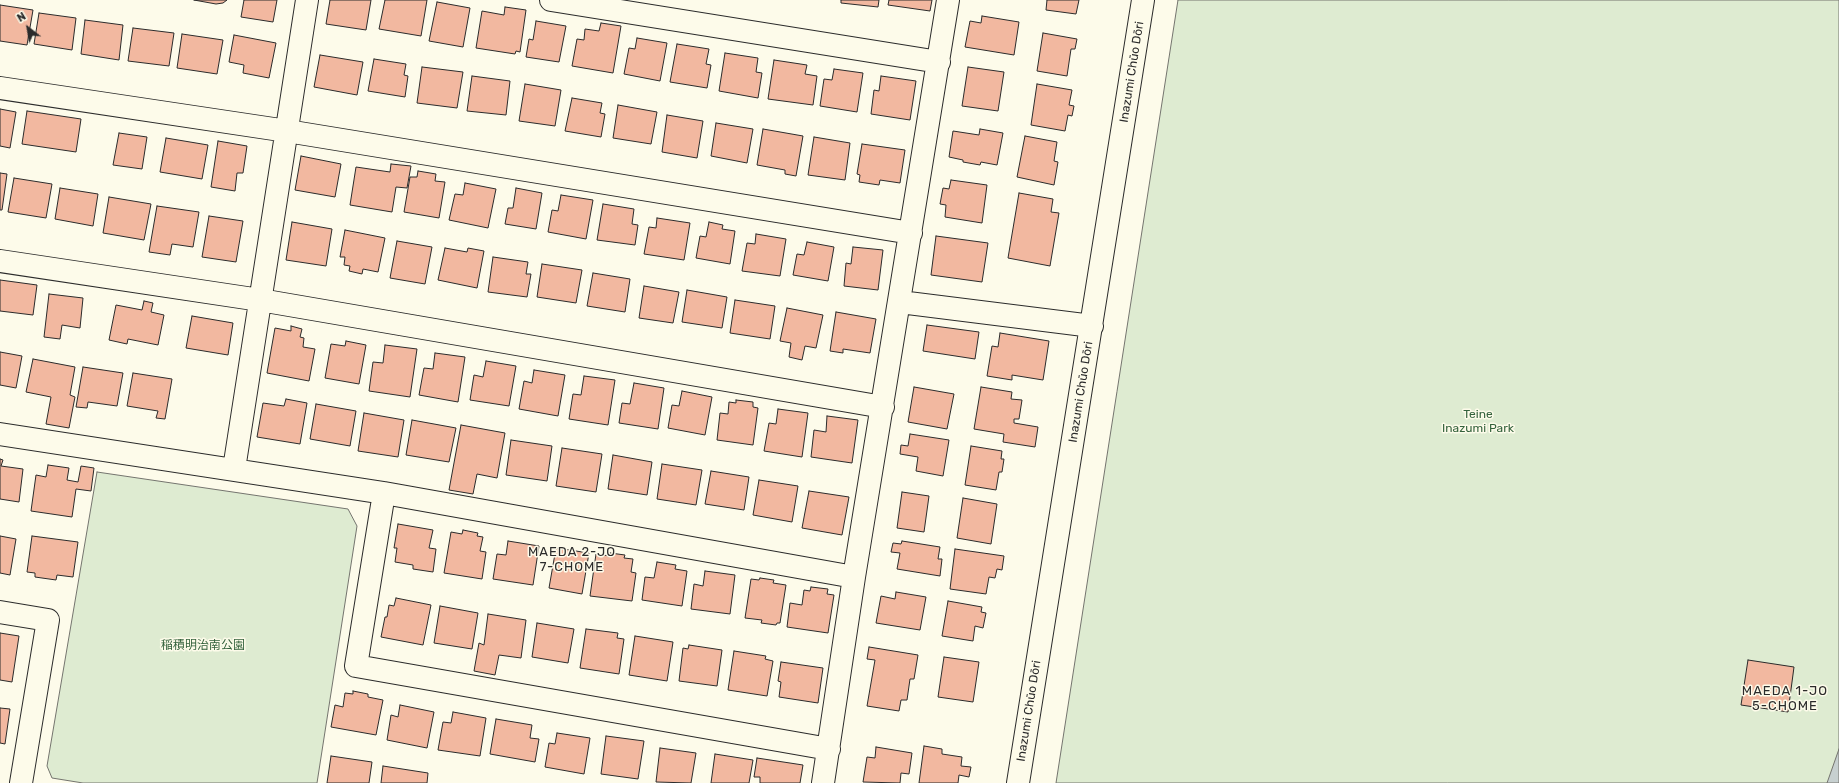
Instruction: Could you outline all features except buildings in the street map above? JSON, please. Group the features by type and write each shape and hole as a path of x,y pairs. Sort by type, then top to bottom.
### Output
{"street":[{"path":"234,470 308,0"},
{"path":"551,0 939,62"},
{"path":"823,783 854,577 883,407 948,0"},
{"name":"Inazumi Chūo Dōri","path":"1018,783 1143,0"},
{"path":"0,88 287,130 911,233"},
{"path":"0,261 260,300 883,407"},
{"path":"900,302 1092,326"},
{"path":"0,434 384,493 854,577"},
{"path":"384,493 356,666 829,749"},
{"path":"0,612 48,620 21,783"}],"green space":[{"name":"Teine Inazumi Park","path":"1178,0 1839,0 1839,783 1056,783"},
{"name":"稲積明治南公園","path":"97,472 348,509 357,526 317,783 83,783 52,778 47,766"}],"shaded area":[{"path":"1839,749 1839,783 1827,783"}],"district":[{"name":"MAEDA 2-JO 7-CHOME","path":"572,560"},
{"name":"MAEDA 1-JO 5-CHOME","path":"1785,698"}]}
